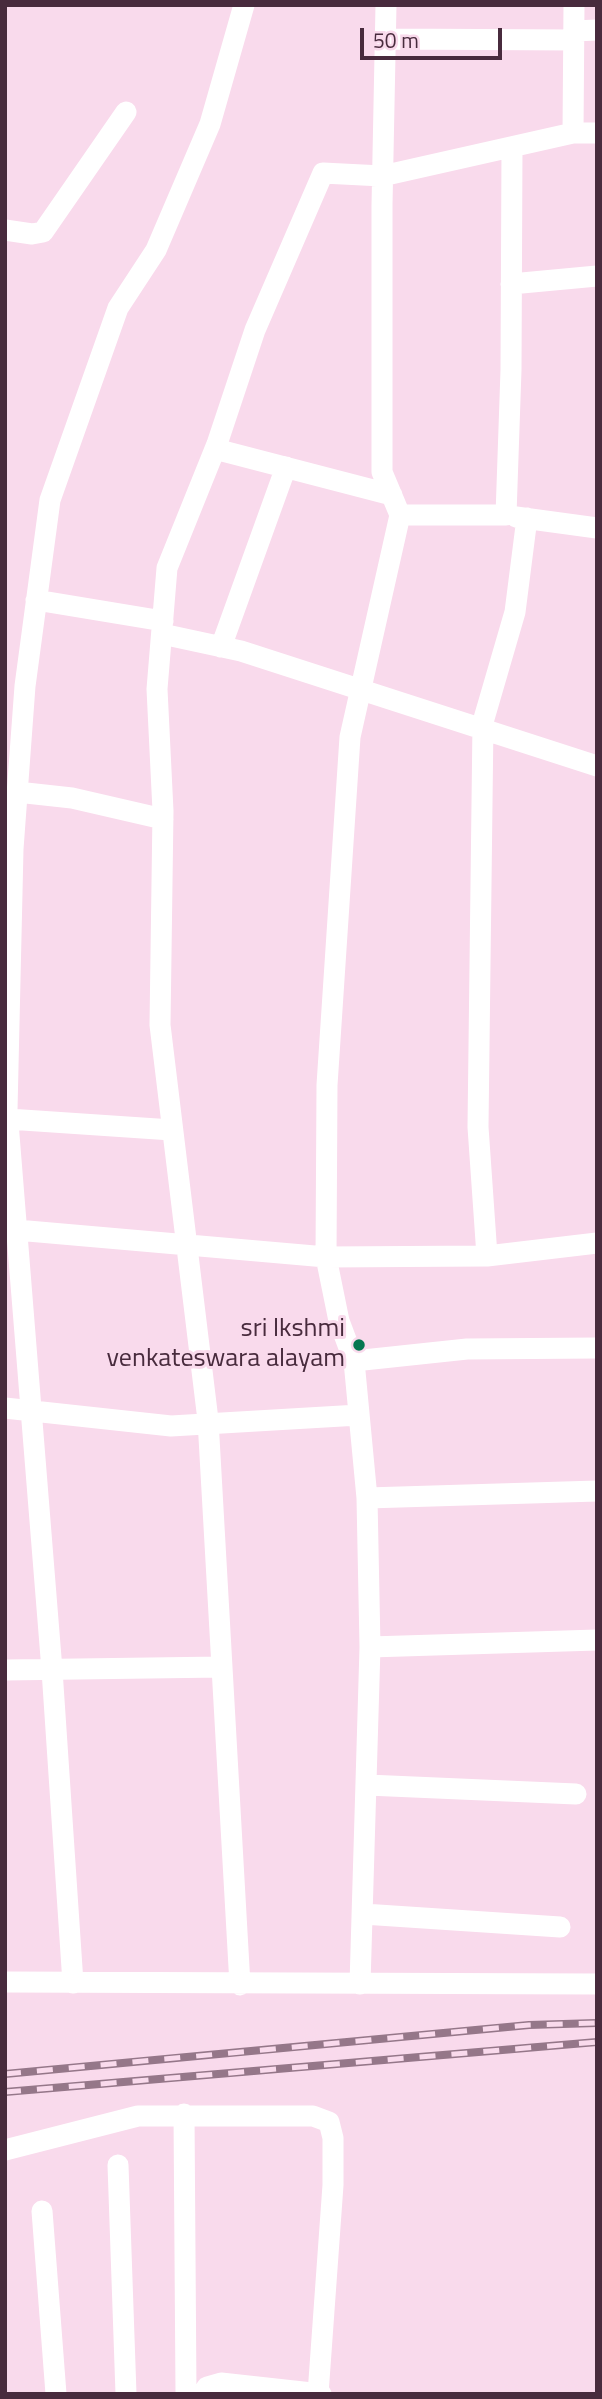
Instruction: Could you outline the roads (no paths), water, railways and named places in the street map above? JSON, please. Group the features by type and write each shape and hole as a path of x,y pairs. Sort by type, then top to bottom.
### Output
{"street":[{"path":"73,1983 31,1411 11,1230 8,1119 9,849 17,792 25,685 50,500 118,308 156,250 209,124 244,5"},
{"path":"360,1984 370,1647 367,1498 354,1361 339,1321 326,1258 327,1085 332,977 350,737 396,505 382,472 382,176 386,5"},
{"path":"573,133 574,5"},
{"path":"386,39 574,35 597,30"},
{"path":"5,230 32,234 43,232 126,113"},
{"path":"240,1985 209,1426 160,1026 163,819 157,689 167,568 215,449 255,330 323,173 382,176 573,133 597,132"},
{"path":"506,515 512,147"},
{"path":"511,284 597,276"},
{"path":"215,449 286,467 396,505 506,515 597,528"},
{"path":"221,647 286,467"},
{"path":"487,1256 478,1127 483,728 515,612 527,518"},
{"path":"36,600 162,628 597,766"},
{"path":"17,792 72,798 163,819"},
{"path":"8,1119 172,1130"},
{"path":"11,1230 326,1258 487,1256 597,1243"},
{"path":"354,1361 467,1349 597,1348"},
{"path":"5,1408 171,1426 359,1416"},
{"path":"367,1498 597,1491"},
{"path":"370,1647 597,1640"},
{"path":"5,1670 222,1667"},
{"path":"366,1785 576,1794"},
{"path":"363,1914 560,1927"},
{"path":"5,1982 240,1985 597,1984"},
{"path":"184,2115 186,2394"},
{"path":"5,2150 138,2116 313,2116 329,2122 333,2137 332,2185 319,2394 221,2383 207,2387 203,2394"},
{"path":"118,2165 126,2394"},
{"path":"42,2211 56,2394"}],"railway":[{"path":"5,2074 529,2025 597,2023"},
{"path":"5,2092 597,2042"}],"place":[{"name":"sri lkshmi venkateswara alayam","path":"359,1345"}]}
